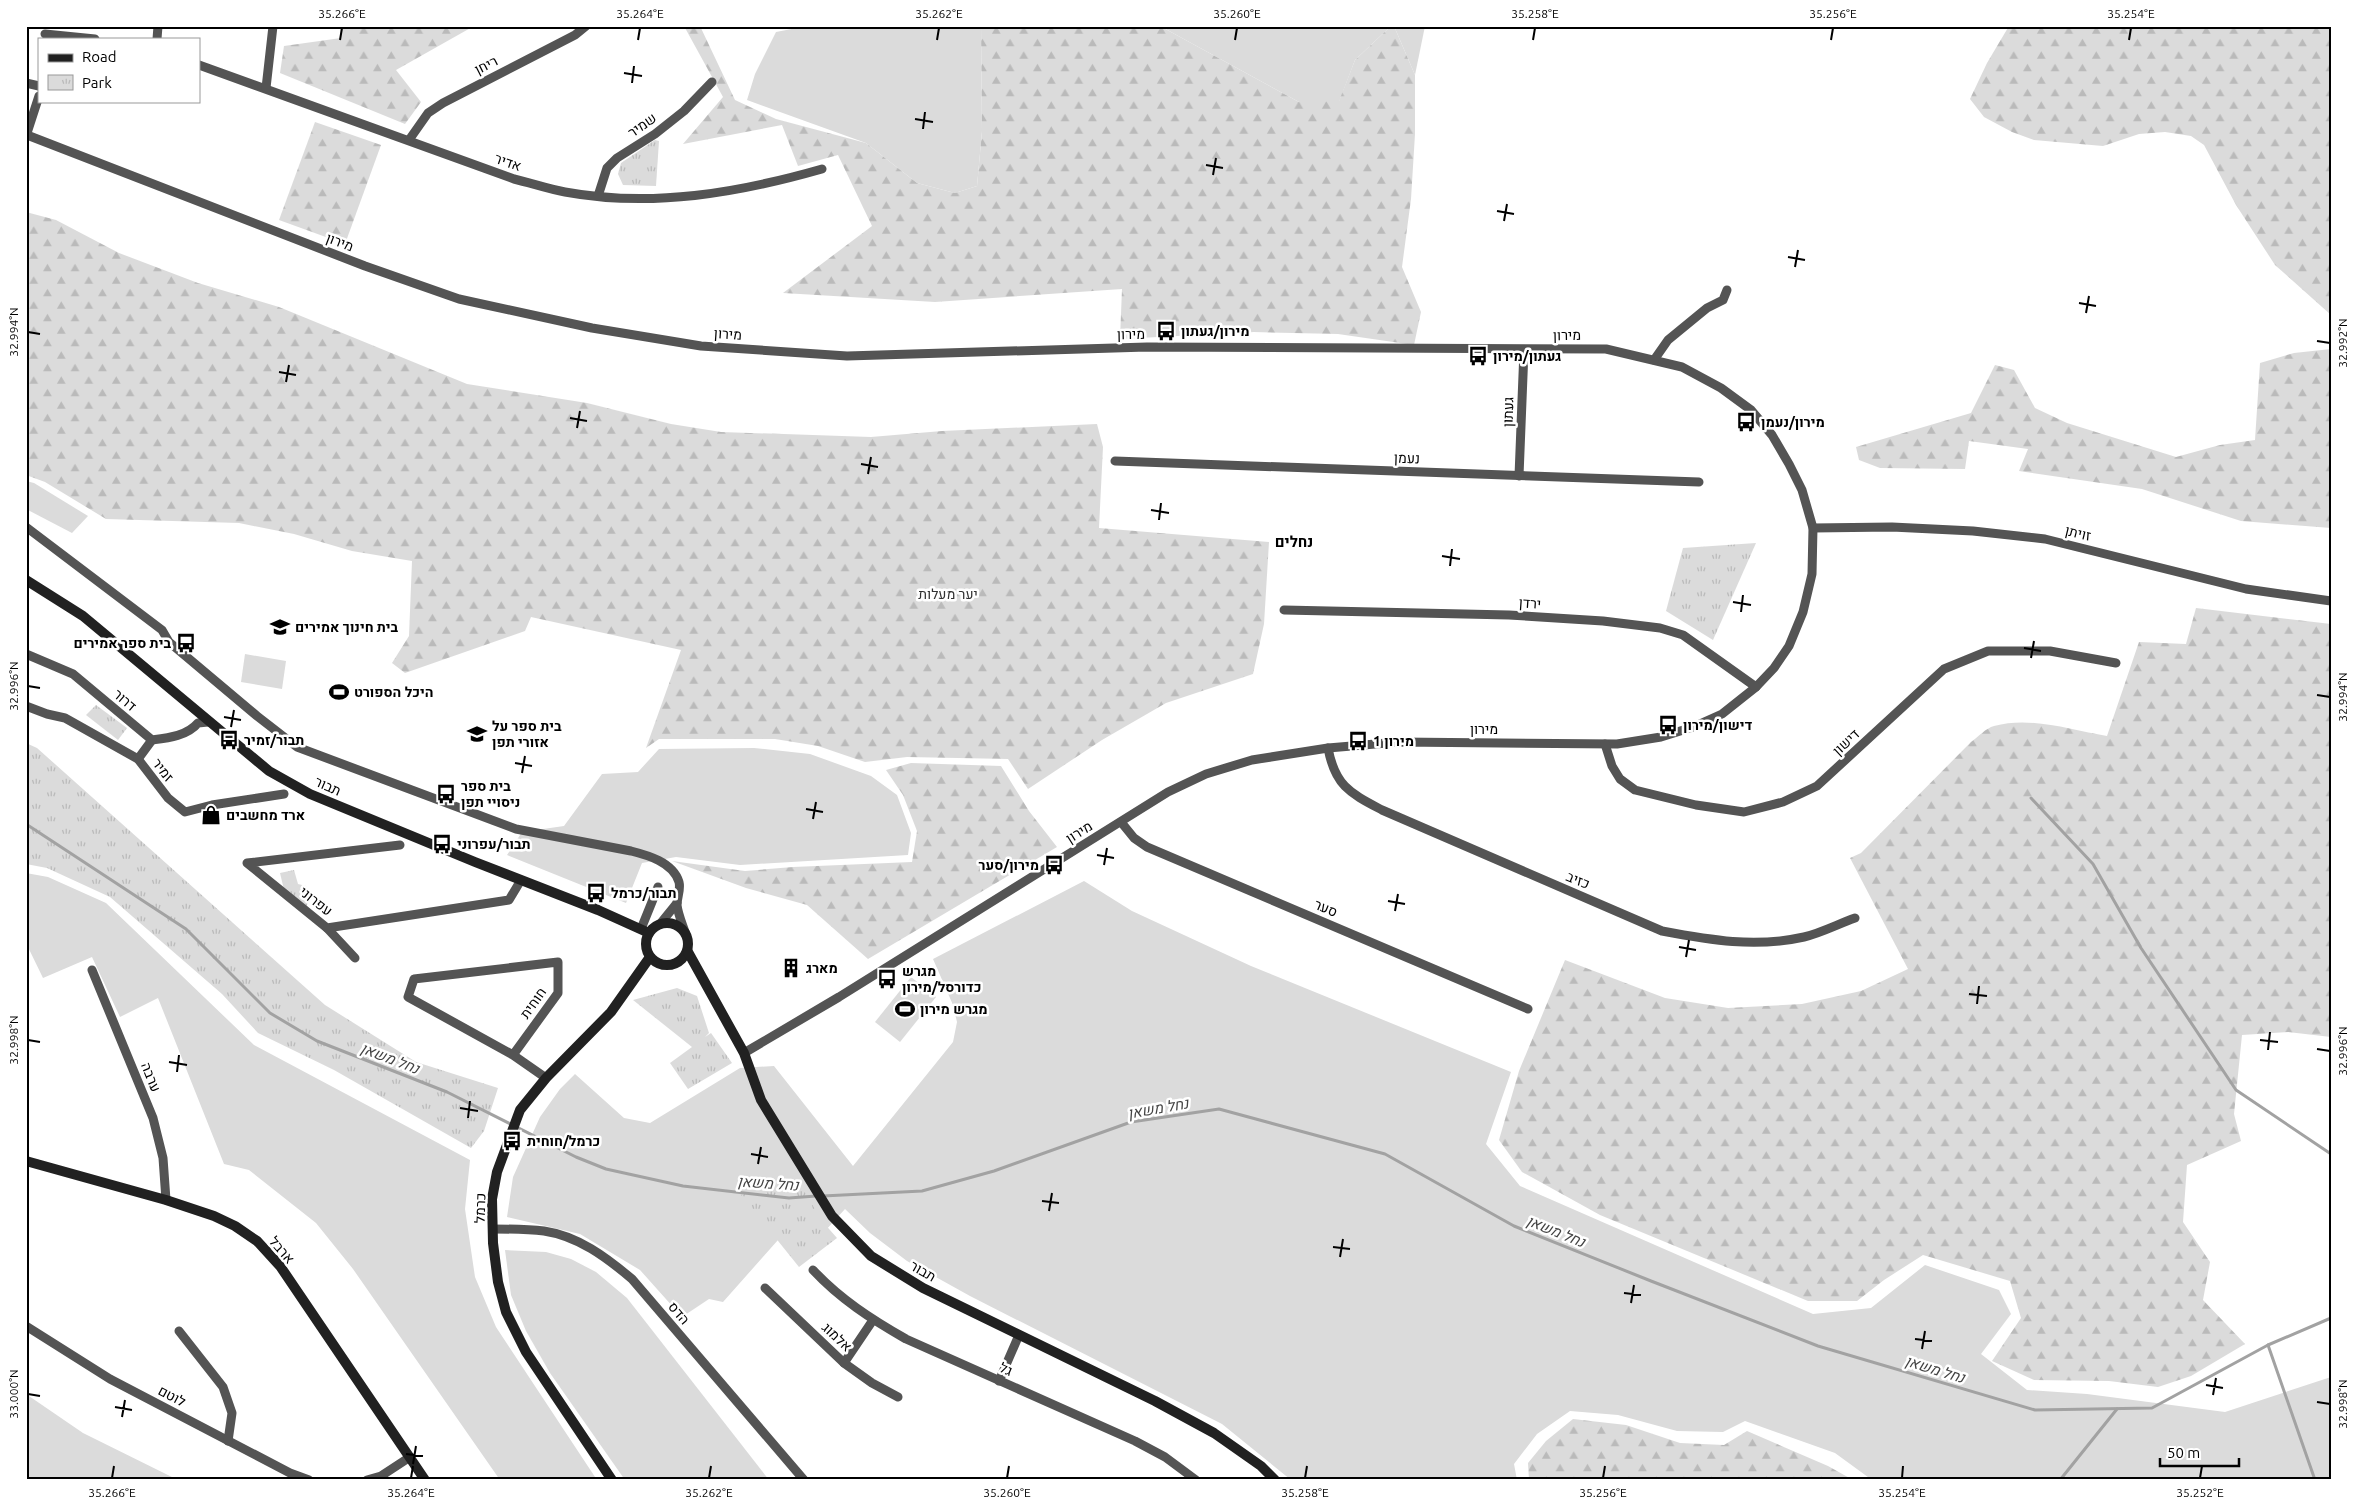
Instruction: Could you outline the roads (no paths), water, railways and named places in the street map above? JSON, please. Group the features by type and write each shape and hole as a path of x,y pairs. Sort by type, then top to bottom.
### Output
{"street":[{"path":"266,88 273,26"},
{"name":"ריחן","path":"409,140 428,113 442,103 575,34 586,26"},
{"path":"45,33 87,38"},
{"name":"אדיר","path":"200,65 514,179 565,192 622,199 680,198 773,183 822,169"},
{"name":"שמיר","path":"598,196 608,168 617,158 655,134 684,111 712,82"},
{"name":"מירון","path":"38,99 26,135 365,266 459,299 592,328 701,346 847,356 1147,347 1606,349 1682,367 1721,388 1751,410 1772,435 1789,464 1802,490 1814,528 1812,574 1804,612 1789,646 1774,668 1756,687 1722,714 1692,727 1661,737 1605,744 1399,742 1328,748 1252,760 1206,774 1168,792 839,997 744,1053"},
{"path":"1654,360 1668,340 1707,308 1723,300 1727,290"},
{"name":"געתון","path":"1519,476 1524,350"},
{"name":"נעמן","path":"1115,461 1698,482"},
{"path":"26,527 162,630 169,642 257,716 298,747 356,767 516,829 648,855 673,871 679,881 677,903 688,938 688,952 680,962 674,965 660,965 650,957 646,945 645,931 658,887"},
{"name":"זויתן","path":"1814,528 1910,528 1973,531 2045,539 2246,589 2331,601"},
{"name":"תבור","path":"26,580 83,616 269,771 310,794 598,910 645,931"},
{"name":"תבור","path":"26,585 40,589"},
{"name":"ירדן","path":"1284,610 1508,615 1603,621 1660,628 1683,635 1756,687"},
{"name":"דישון","path":"1605,744 1620,779 1635,790 1696,805 1744,812 1783,802 1817,786 1944,668 1988,651 2050,651 2116,663"},
{"name":"דרור","path":"26,654 73,674 152,740"},
{"name":"זמיר","path":"26,706 65,718 138,759 168,798 185,812 212,805 284,794"},
{"path":"138,759 152,740 167,738 191,730 198,723 208,722"},
{"name":"כזיב","path":"1328,748 1331,767 1338,780 1354,795 1382,810 1662,931 1712,941 1755,944 1804,937 1855,918"},
{"name":"סער","path":"1121,822 1134,838 1147,846 1528,1008"},
{"name":"עפרוני","path":"400,845 247,863 327,928 509,900 521,880"},
{"path":"660,924 677,903"},
{"path":"645,931 660,924 674,924 685,932"},
{"path":"327,928 354,958"},
{"name":"תבור","path":"688,952 744,1053 766,1108 832,1216 871,1256 923,1288 1155,1401 1214,1433 1261,1466 1275,1480"},
{"name":"כרמל","path":"612,1480 526,1352 506,1312 498,1282 492,1199 497,1172 520,1110 546,1078 611,1012 650,957"},
{"name":"חוחית","path":"558,962 558,993 513,1055 408,997 414,979 558,962"},
{"name":"ערבה","path":"92,970 153,1118 163,1158 166,1200"},
{"path":"513,1055 546,1078"},
{"name":"ארבל","path":"26,1161 166,1200 214,1216 235,1226 257,1241 280,1266 425,1480"},
{"name":"הדס","path":"493,1229 545,1232 577,1241 606,1257 632,1279 804,1480"},
{"name":"גל","path":"813,1270 832,1290 873,1320 906,1338 999,1381 1135,1441 1165,1457 1196,1480"},
{"name":"אלמוג","path":"765,1288 844,1363 872,1383 898,1397"},
{"path":"844,1363 873,1320"},
{"name":"לוטם","path":"26,1326 110,1379 290,1473 309,1480"},
{"path":"179,1330 223,1387 232,1413 228,1441"},
{"path":"999,1381 1019,1334"},
{"path":"367,1480 381,1476 410,1457"}],"waterway":[{"path":"2031,798 2093,864 2141,948 2236,1090 2331,1154"},
{"name":"נחל משאן","path":"26,824 186,929 270,1013 317,1041 447,1092 576,1157 606,1169 683,1186 789,1198 816,1196"},
{"name":"נחל משאן","path":"823,1196 922,1191 994,1171 1131,1122 1219,1109 1385,1154 1514,1226 1651,1281 1818,1346 2035,1410 2152,1408 2268,1345 2331,1318"},
{"path":"2268,1345 2315,1480"},
{"path":"2060,1480 2117,1409"}],"place":[{"name":"מירון/געתון","path":"1166,331"},
{"name":"געתון/מירון","path":"1478,356"},
{"name":"מירון/נעמן","path":"1746,422"},
{"name":"בית חינוך אמירים","path":"280,627"},
{"name":"בית ספר אמירים","path":"186,643"},
{"name":"היכל הספורט","path":"339,692"},
{"name":"דישון/מירון","path":"1668,725"},
{"name":"בית ספר על אזורי תפן","path":"477,734"},
{"name":"תבור/זמיר","path":"229,740"},
{"name":"מירון 1","path":"1358,741"},
{"name":"בית ספר ניסויי תפן","path":"446,794"},
{"name":"ארד מחשבים","path":"211,815"},
{"name":"תבור/עפרוני","path":"442,844"},
{"name":"מירון/סער","path":"1054,865"},
{"name":"תבור/כרמל","path":"596,893"},
{"name":"מארג","path":"791,968"},
{"name":"מגרש כדורסל/מירון","path":"887,979"},
{"name":"מגרש מירון","path":"905,1009"},
{"name":"כרמל/חוחית","path":"512,1141"}],"district":[{"name":"נחלים","path":"1294,541"}],"park label":[{"name":"יער מעלות","path":"948,594"}]}
